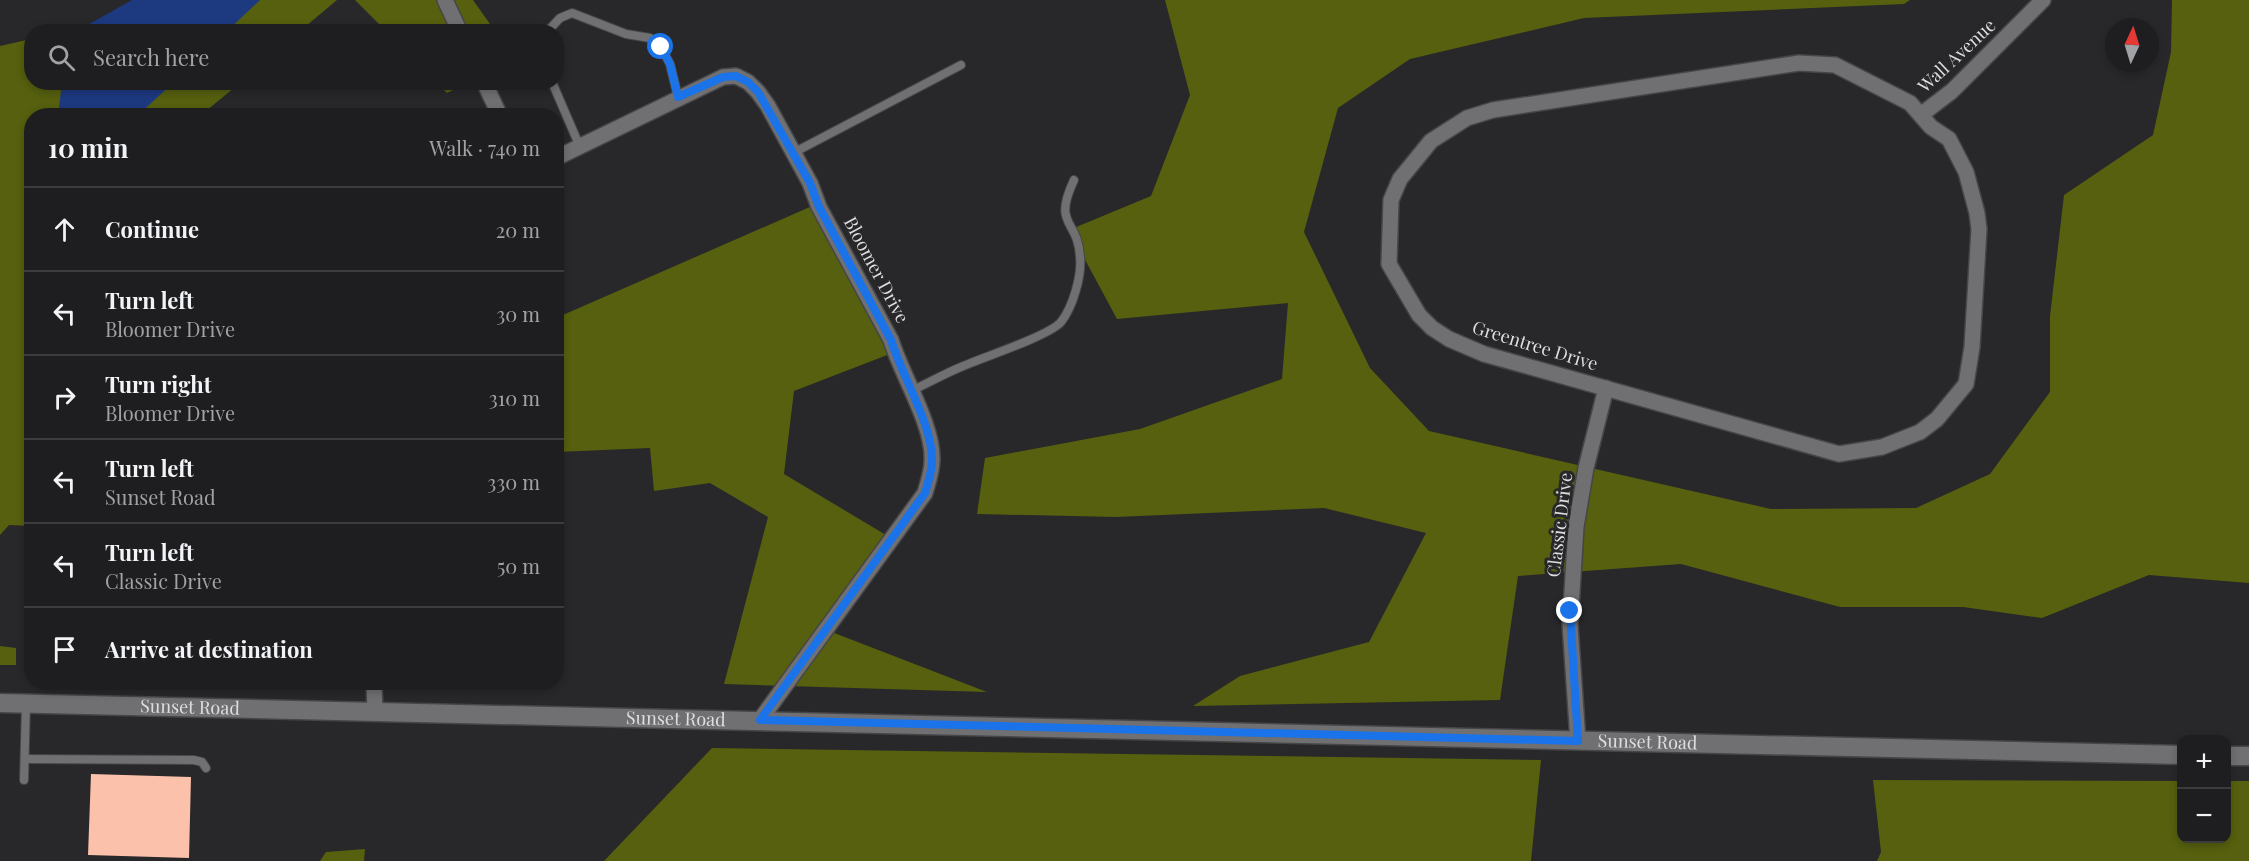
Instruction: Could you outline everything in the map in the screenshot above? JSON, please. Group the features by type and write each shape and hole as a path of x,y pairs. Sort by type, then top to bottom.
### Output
{"street":[{"path":"445,0 456,24"},
{"name":"Wall Avenue","path":"1922,114 1952,91 2043,0"},
{"name":"Greentree Drive","path":"1798,63 1835,65 1910,103 1922,114 1931,128 1949,139 1961,160 1974,200 1978,230 1972,347 1966,384 1937,419 1920,432 1882,447 1839,454 1485,354 1449,339 1432,328 1419,315 1389,264 1391,200 1400,179 1431,141 1467,118 1493,110 1798,63"},
{"name":"Bloomer Drive","path":"564,154 723,77 736,76 748,82 758,92 810,183 819,207 891,340 898,363 924,423 933,459 925,493 760,720"},
{"path":"488,90 496,108"},
{"name":"Classic Drive","path":"1578,741 1570,624 1576,527 1586,468 1606,388"},
{"path":"374,690 375,711"},
{"name":"Sunset Road","path":"0,703 2177,755"},
{"path":"2231,756 2249,756"}],"lane":[{"path":"554,24 560,18 572,13 626,34 650,38 661,47 670,64 678,97"},
{"path":"793,153 960,65"},
{"path":"555,90 563,108"},
{"path":"564,110 580,147"},
{"path":"911,392 959,368 1044,333 1061,322 1073,298 1081,268 1078,242 1064,213 1066,198 1074,180"},
{"path":"24,780 26,704"},
{"path":"25,759 194,759 202,762 206,768"}],"green space":[{"path":"238,0 337,0 308,24 211,24"},
{"path":"355,0 473,0 490,24 379,24"},
{"path":"1165,0 1910,0 1904,4 1584,18 1410,59 1338,108 1304,232 1370,368 1429,431 1771,509 1916,508 1990,474 2050,392 2050,316 2064,195 2153,135 2171,52 2172,0 2249,0 2249,583 2149,575 2042,618 1963,607 1840,607 1681,564 1518,576 1500,700 1193,706 1240,676 1369,642 1426,533 1324,508 1116,517 977,514 985,458 1140,429 1282,379 1288,303 1117,319 1069,230 1151,196 1190,95"},
{"path":"24,41 24,90 82,90 90,108 24,108 24,526 9,525 0,535 0,46"},
{"path":"137,90 231,90 210,108 117,108"},
{"path":"819,203 895,352 794,391 784,474 896,541 824,629 987,692 724,684 768,517 710,483 654,491 650,448 564,452 564,315"},
{"path":"0,646 16,648 16,665 0,665"},
{"path":"712,748 1541,760 1531,861 604,861"},
{"path":"1873,780 2177,781 2177,843 2231,843 2231,781 2249,781 2249,861 1877,861 1881,852"},
{"path":"365,849 364,861 320,861 326,852"}],"water":[{"path":"132,0 260,0 234,24 89,24"},
{"path":"61,90 165,90 146,108 59,108"}],"building":[{"path":"91,774 191,777 189,858 88,855"}],"route":[{"path":"661,47 670,64 678,97 723,77 736,76 748,82 768,106 810,183 819,207 891,340 898,363 924,423 933,459 925,493 760,720 1578,741 1570,611"}]}
